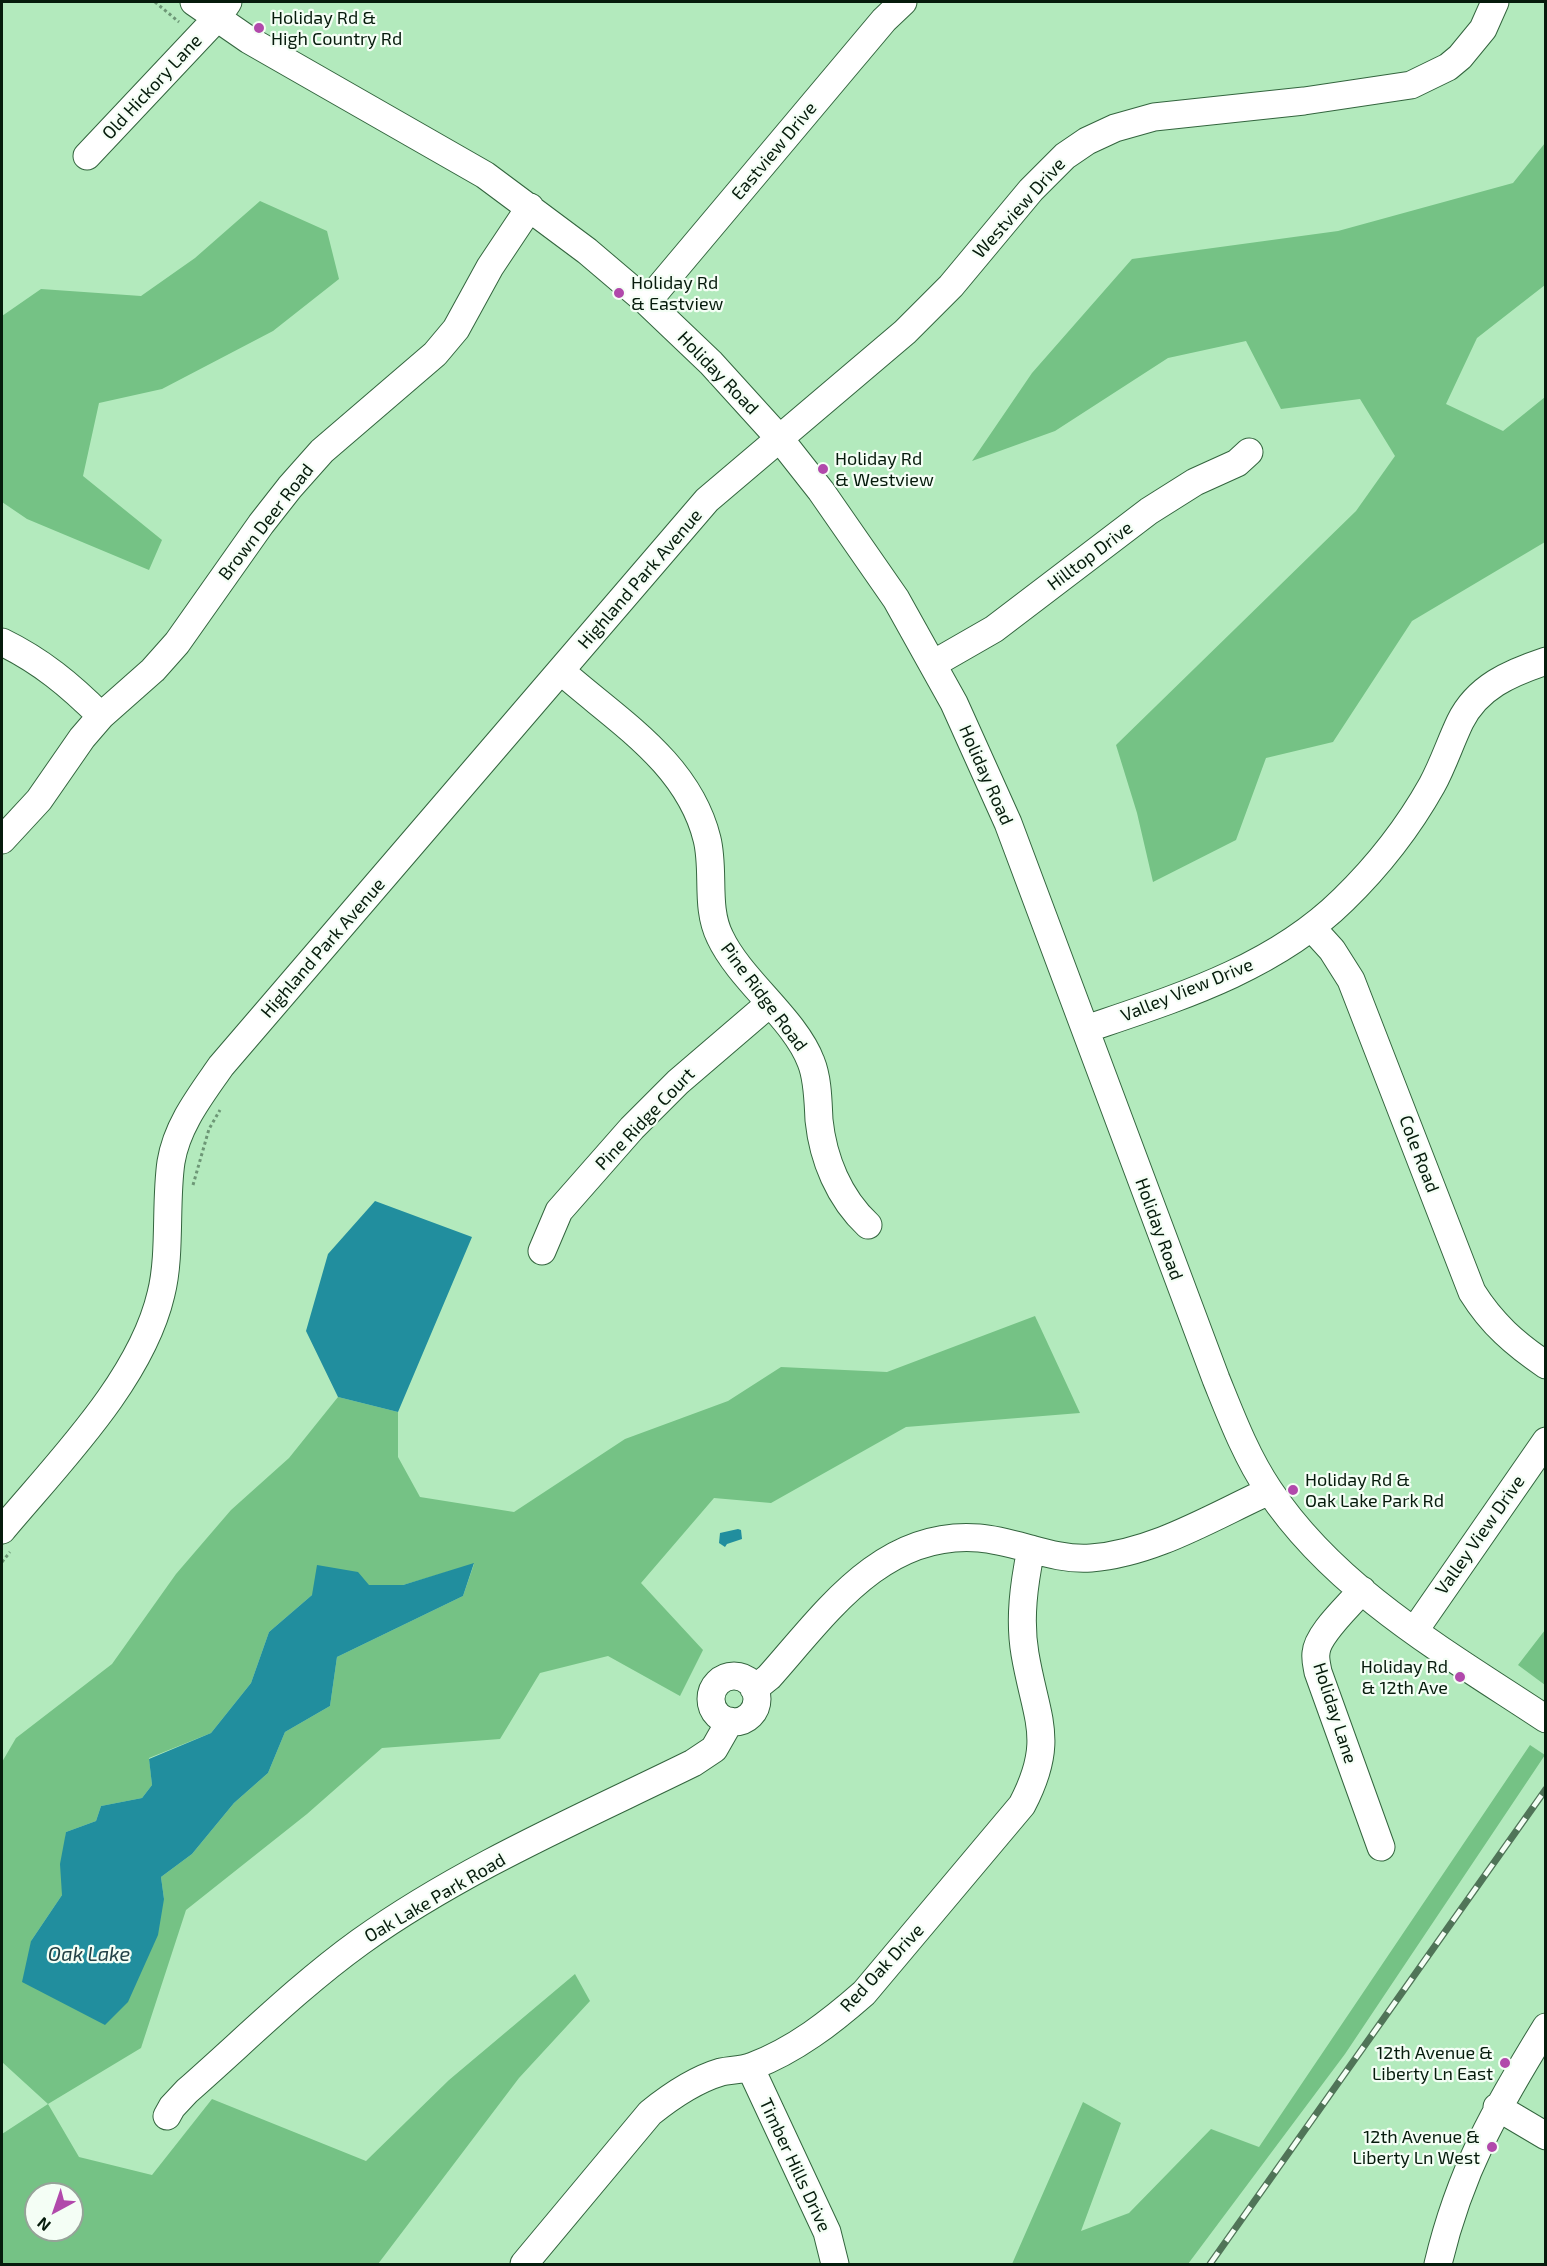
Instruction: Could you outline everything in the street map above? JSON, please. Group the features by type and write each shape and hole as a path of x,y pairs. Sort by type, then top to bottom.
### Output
{"street":[{"name":"Eastview Drive","path":"647,302 884,20 903,2"},
{"name":"Westview Drive","path":"780,439 905,332 951,286 1031,190 1065,156 1087,141 1115,128 1154,117 1304,101 1411,85 1448,67 1460,57 1482,29 1495,2"},
{"name":"Holiday Road","path":"189,14 223,10 353,101 485,175 530,207 647,302 711,363 780,439 864,549 954,703 1008,823 1216,1379 1251,1459 1269,1491 1311,1542 1362,1590 1415,1630 1543,1718"},
{"name":"Old Hickory Lane","path":"87,156 223,10"},
{"name":"Brown Deer Road","path":"2,840 39,800 101,716 153,670 177,644 261,524 322,451 435,354 462,320 490,267 530,207"},
{"name":"Highland Park Avenue","path":"9,1537 142,1348 162,1293 171,1160 184,1122 221,1066 707,500 780,439"},
{"name":"Hilltop Drive","path":"933,664 994,629 1149,511 1194,482 1237,463 1249,452"},
{"path":"2,642 33,658 64,680 101,716"},
{"name":"Valley View Drive","path":"1086,1029 1224,978 1264,958 1312,928 1373,868 1406,823 1431,786 1460,722 1473,701 1509,673 1545,661"},
{"name":"Pine Ridge Road","path":"561,671 660,756 680,778 704,824 710,852 712,913 720,937 799,1041 812,1062 820,1129 830,1169 850,1208 868,1225"},
{"name":"Cole Road","path":"1312,928 1332,950 1351,980 1472,1292 1488,1317 1504,1335 1545,1365"},
{"name":"Pine Ridge Court","path":"542,1251 559,1212 632,1128 678,1082 769,1004"},
{"name":"Valley View Drive","path":"1415,1630 1545,1441"},
{"path":"754,1689 769,1677 849,1587 891,1556 919,1545 948,1539 978,1538 1008,1542 1065,1557 1118,1555 1146,1548 1269,1491"},
{"name":"Red Oak Drive","path":"524,2265 650,2113 672,2095 694,2083 721,2073 750,2067 803,2041 837,2017 864,1993 1022,1805 1035,1777 1042,1739 1040,1712 1025,1653 1022,1618 1024,1583 1031,1549"},
{"name":"Holiday Lane","path":"1362,1590 1330,1627 1316,1650 1316,1656 1318,1672 1381,1847"},
{"path":"730,1677 738,1677 754,1689 757,1699 752,1713 739,1721 730,1721 719,1716 711,1697 717,1684 730,1677"},
{"name":"Oak Lake Park Road","path":"167,2116 172,2107 188,2091 360,1942 438,1893 499,1860 693,1763 714,1749 730,1721"},
{"path":"1438,2265 1464,2178 1497,2108 1545,2027"},
{"name":"Timber Hills Drive","path":"750,2067 827,2232 835,2265"},
{"path":"1497,2108 1545,2136"}],"path":[{"path":"155,2 189,14"},
{"path":"191,1195 209,1129 224,1103"},
{"path":"2,1562 9,1537"}],"green space":[{"path":"1545,143 1545,285 1477,338 1446,404 1503,431 1545,397 1545,542 1412,621 1333,742 1266,758 1236,840 1153,882 1137,813 1116,745 1356,511 1395,456 1360,399 1281,409 1246,341 1168,358 1055,431 972,461 1032,373 1132,259 1338,231 1513,183"},
{"path":"260,201 327,231 339,279 273,331 162,389 99,403 83,476 162,540 149,570 27,519 2,502 2,316 41,289 141,296 195,258"},
{"path":"1035,1316 1080,1413 906,1427 771,1503 714,1498 641,1583 703,1650 680,1696 608,1656 540,1673 500,1739 382,1748 307,1814 186,1910 141,2048 48,2104 2,2062 2,1762 16,1738 112,1664 176,1574 231,1510 289,1458 338,1397 398,1412 398,1457 420,1497 514,1512 625,1439 728,1401 781,1367 887,1372","holes":["474,1564 463,1596 337,1657 330,1706 285,1732 268,1773 234,1803 192,1854 161,1877 164,1899 31,1941 62,1895 66,1832 96,1821 101,1806 142,1798 152,1785 149,1758 211,1733 251,1683 269,1632 312,1595 369,1585 403,1585"]},
{"path":"1545,1630 1545,1685 1518,1665"},
{"path":"1530,1745 1545,1755 1345,2054 1188,2264 1012,2264 1083,2102 1121,2123 1081,2231 1129,2213 1211,2129 1259,2147"},
{"path":"575,1974 590,2001 519,2078 378,2264 2,2264 2,2134 48,2104 79,2157 152,2175 212,2099 366,2161 449,2080"}],"water":[{"path":"375,1201 472,1237 398,1412 338,1397 306,1331 328,1254"},
{"path":"741,1530 742,1539 727,1544 725,1547 719,1543 720,1533"},
{"name":"Oak Lake","path":"474,1563 463,1596 337,1657 330,1706 285,1732 268,1773 234,1803 192,1854 161,1877 164,1899 158,1935 128,2002 105,2025 22,1982 31,1941 62,1895 60,1864 66,1832 96,1821 101,1806 142,1798 152,1785 149,1759 211,1733 251,1683 269,1632 312,1595 317,1565 358,1572 369,1585 403,1585"}],"railway":[{"path":"1210,2264 1546,1789"}],"place":[{"name":"Holiday Rd & High Country Rd","path":"259,28"},
{"name":"Holiday Rd & Eastview","path":"619,293"},
{"name":"Holiday Rd & Westview","path":"823,469"},
{"name":"Holiday Rd & Oak Lake Park Rd","path":"1293,1490"},
{"name":"Holiday Rd & 12th Ave","path":"1460,1677"},
{"name":"12th Avenue & Liberty Ln East","path":"1505,2063"},
{"name":"12th Avenue & Liberty Ln West","path":"1492,2147"}]}
